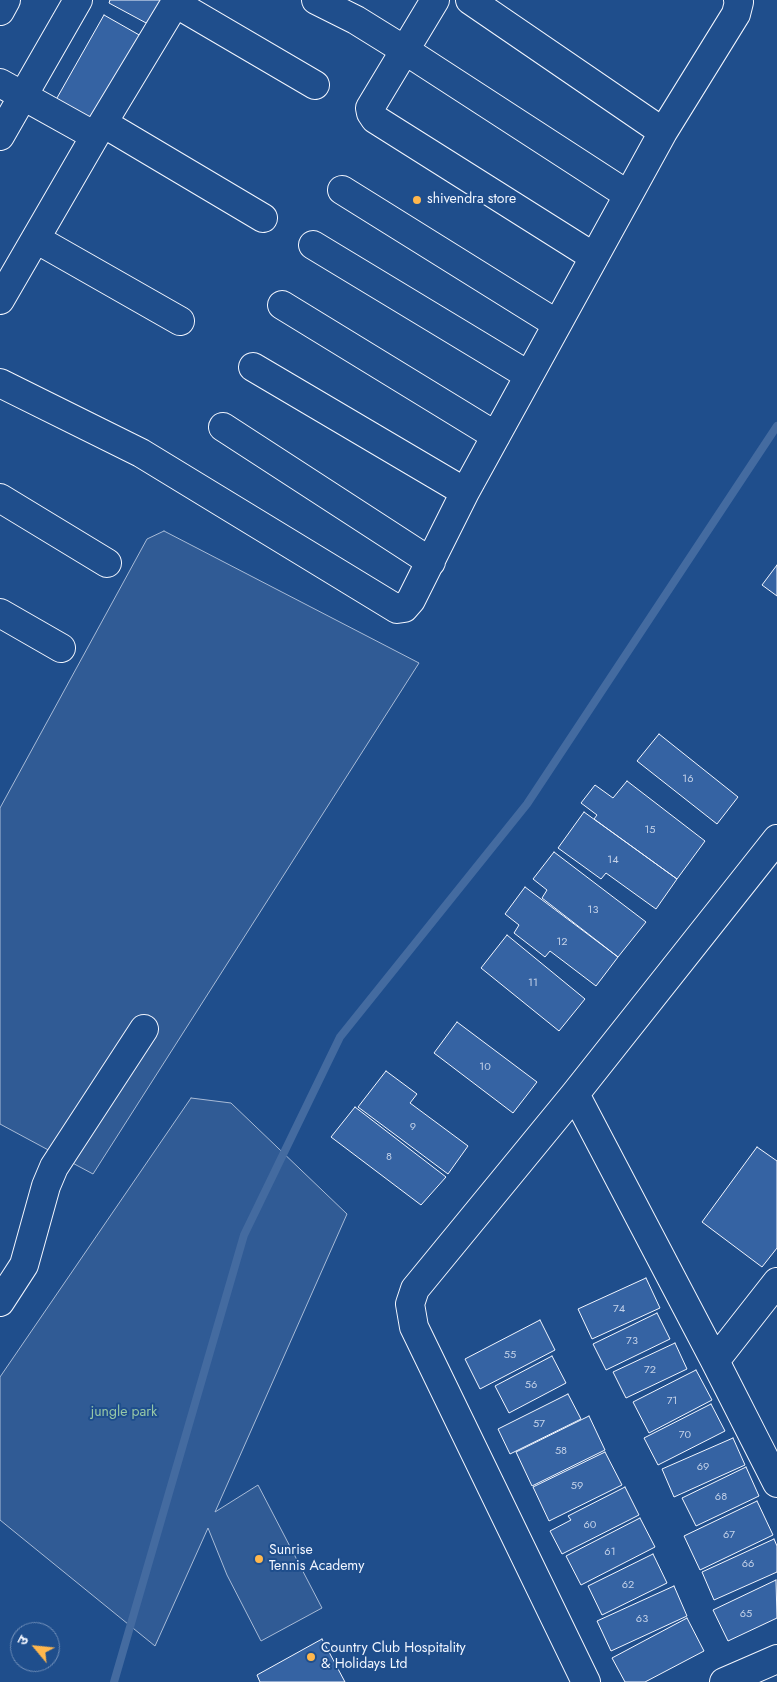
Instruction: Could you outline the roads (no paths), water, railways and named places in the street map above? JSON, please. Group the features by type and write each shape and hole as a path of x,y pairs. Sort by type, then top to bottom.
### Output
{"street":[{"path":"0,11 6,0"},
{"path":"0,136 12,90 78,0"},
{"path":"316,0 356,20 406,51 628,195"},
{"path":"435,0 370,108 370,113 375,119 594,257"},
{"path":"470,0 663,132"},
{"path":"0,383 141,453 397,609 404,608 411,600 465,492 528,375 663,132 736,14 738,0"},
{"path":"0,300 99,129 176,2 315,86"},
{"path":"12,90 99,129 264,218"},
{"path":"342,190 557,324"},
{"path":"36,239 180,321"},
{"path":"313,246 528,375"},
{"path":"282,305 496,436"},
{"path":"253,367 465,492"},
{"path":"223,427 431,562"},
{"path":"0,498 107,563"},
{"path":"0,613 60,648"},
{"path":"586,1682 414,1327 410,1304 416,1289 575,1094 777,839"},
{"path":"0,1302 24,1265 46,1186 54,1167 144,1030"},
{"path":"575,1094 777,1483"},
{"path":"715,1361 777,1282"},
{"path":"724,1682 777,1659"}],"waterway":[{"path":"114,1682 244,1235 340,1037 527,804 777,426"}],"place":[{"name":"shivendra store","path":"417,200"},
{"name":"Sunrise Tennis Academy","path":"259,1559"},
{"name":"Country Club Hospitality & Holidays Ltd","path":"311,1657"}],"park label":[{"name":"jungle park","path":"124,1413"}]}
